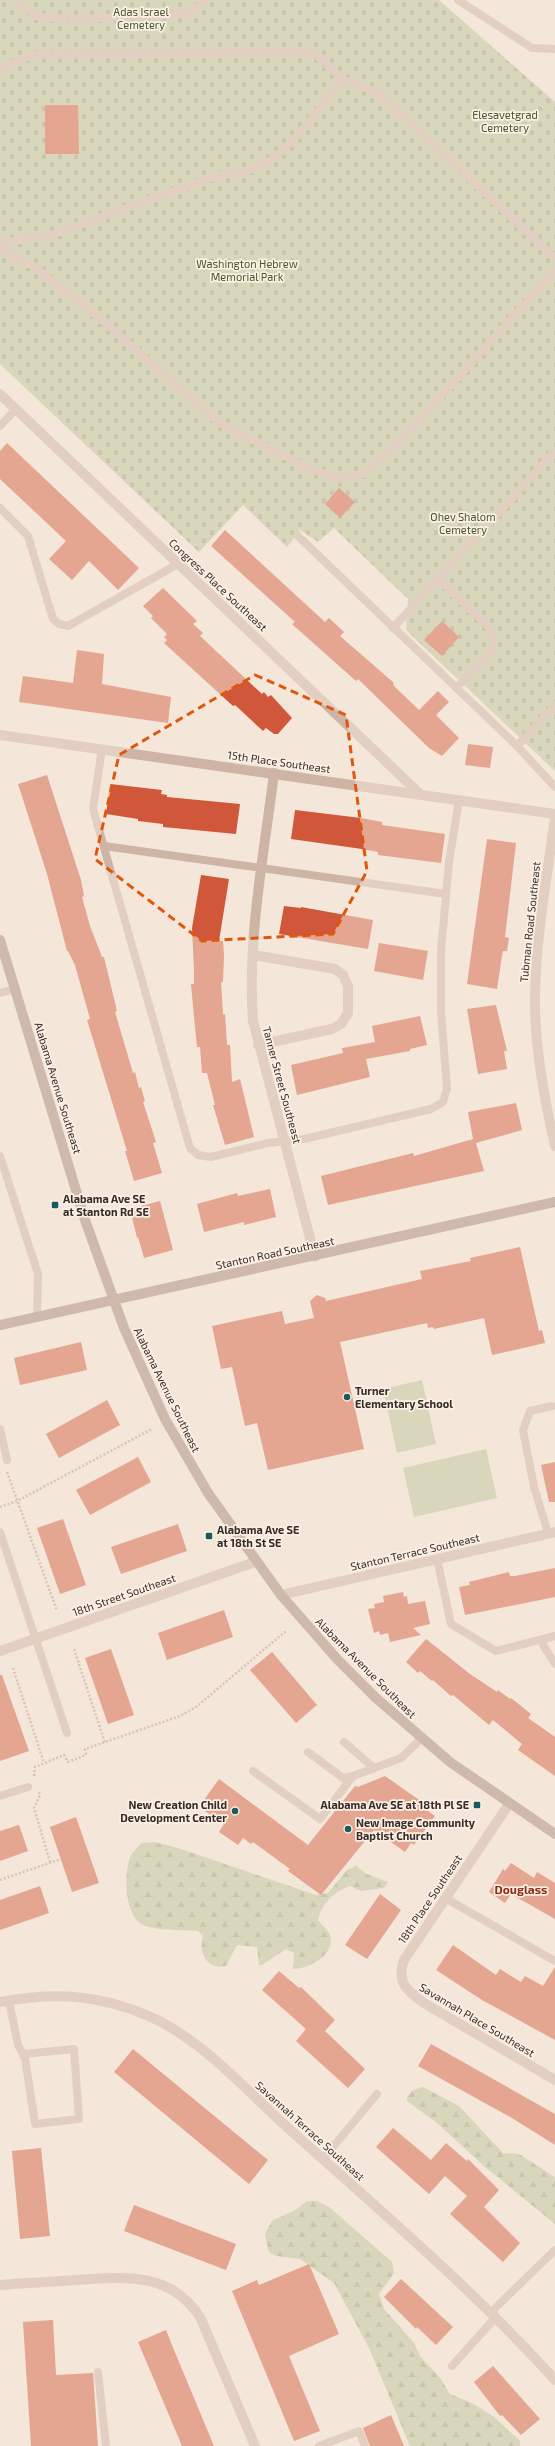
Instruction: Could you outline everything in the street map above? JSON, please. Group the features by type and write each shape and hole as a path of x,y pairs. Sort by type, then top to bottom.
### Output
{"main road":[{"name":"Alabama Avenue Southeast","path":"0,940 85,1220 124,1328 165,1419 208,1493 255,1562 281,1595 338,1659 421,1739 475,1781 555,1834"},
{"name":"Stanton Road Southeast","path":"0,1325 315,1257 555,1202"}],"street":[{"name":"Congress Place Southeast","path":"0,394 420,794"},
{"name":"15th Place Southeast","path":"0,735 555,814"},
{"name":"Tanner Street Southeast","path":"274,773 253,955 251,986 253,1021 258,1045 315,1257"},
{"name":"Tubman Road Southeast","path":"555,818 541,920 535,997 537,1038 555,1146"},
{"path":"253,955 335,969 344,975 348,986 348,1013 342,1024 332,1029 258,1045"},
{"name":"Stanton Terrace Southeast","path":"281,1595 551,1533"},
{"name":"18th Street Southeast","path":"0,1651 255,1562"},
{"name":"18th Place Southeast","path":"408,1992 401,1978 404,1960 509,1804"},
{"name":"Savannah Place Southeast","path":"408,1992 471,2032 555,2080"},
{"name":"Savannah Terrace Southeast","path":"5,2002 41,1996 75,1996 109,2002 153,2018 194,2044 323,2159 492,2316 555,2380"},
{"path":"0,2285 129,2278 155,2282 176,2292 188,2301 201,2319 255,2446"}],"lane":[{"path":"20,0 21,5 39,17 80,19 188,14 207,0"},
{"path":"458,0 532,48 555,49"},
{"path":"0,69 32,55 293,52 316,54 342,79 377,92 555,258"},
{"path":"0,242 50,235 219,175 237,174 267,163 321,107 342,79"},
{"path":"0,248 36,268 102,320 218,422 309,468 338,479 363,474 398,443 555,271"},
{"path":"0,426 16,409"},
{"path":"393,628 437,578 555,451"},
{"path":"0,508 28,536 53,619 59,624 68,626 178,564"},
{"path":"298,536 517,746 555,787"},
{"path":"437,578 489,628 495,641 490,653 456,688"},
{"path":"517,746 555,706"},
{"path":"102,749 93,809 190,1148 198,1155 211,1157 268,1143 304,1139 431,1110 443,1102 447,1088 441,1011 441,951 446,894 458,800"},
{"path":"104,846 262,870 446,894"},
{"path":"0,993 15,989"},
{"path":"0,1156 38,1274 37,1317"},
{"path":"551,1533 534,1487 523,1430 530,1412 552,1406"},
{"path":"0,1429 7,1460"},
{"path":"0,1532 67,1732"},
{"path":"437,1559 451,1624 496,1651 555,1636"},
{"path":"540,1640 555,1664"},
{"path":"308,1752 343,1778 353,1776 401,1758 421,1739"},
{"path":"344,1742 374,1768"},
{"path":"253,1771 320,1819 353,1776"},
{"path":"0,1796 28,1787"},
{"path":"445,1898 555,1961"},
{"path":"5,2002 18,2045 23,2054 35,2124 79,2118 74,2049 23,2054"},
{"path":"323,2159 377,2094"},
{"path":"452,2366 492,2316 555,2250"},
{"path":"98,2372 106,2446"},
{"path":"320,2446 359,2431 365,2446"}],"path":[{"path":"0,1507 17,1501 152,1429"},
{"path":"7,1460 6,1466 17,1501 57,1610"},
{"path":"35,1778 35,1767 44,1763 64,1755 68,1762 86,1755 85,1750 180,1716 196,1708 286,1630"},
{"path":"74,1649 105,1743"},
{"path":"13,1668 44,1763"},
{"path":"38,1789 40,1795 34,1808 50,1862"},
{"path":"0,1880 61,1859"}],"highlighted area":[{"path":"255,675 346,715 367,871 333,934 202,941 95,859 119,755"}],"green space":[{"name":"Washington Hebrew Memorial Park","path":"0,0 439,0 555,102 555,771 406,630 408,599 334,528 318,542 300,530 287,547 243,505 199,552 0,364"},
{"path":"422,1380 436,1444 397,1453 383,1389"},
{"path":"486,1449 497,1498 414,1517 403,1468"},
{"path":"155,1842 178,1848 316,1895 328,1893 347,1870 356,1866 367,1874 388,1882 384,1888 361,1891 350,1886 339,1891 330,1898 322,1908 318,1920 329,1933 331,1942 325,1955 313,1964 293,1969 294,1953 286,1949 262,1965 259,1965 257,1947 237,1945 226,1966 219,1967 209,1963 203,1954 203,1936 198,1931 148,1927 137,1920 132,1913 126,1884 130,1857 142,1843"},
{"path":"423,2087 459,2106 503,2153 519,2154 555,2177 555,2224 485,2167 437,2123 407,2101 407,2097 413,2090"},
{"path":"307,2201 317,2201 329,2207 392,2262 394,2273 379,2294 384,2309 414,2343 420,2356 440,2378 450,2394 472,2403 494,2417 520,2441 520,2446 410,2446 369,2348 334,2283 300,2259 277,2256 270,2253 268,2249 265,2234 272,2221 297,2209"}],"building":[{"path":"45,105 78,105 79,154 45,154"},
{"path":"7,443 139,568 118,590 89,561 72,580 49,559 66,541 0,479 0,451"},
{"path":"339,488 355,502 340,518 325,504"},
{"path":"225,530 325,622 329,618 344,632 340,636 394,683 393,685 419,710 438,691 449,702 436,715 459,738 442,756 429,748 358,679 356,681 292,624 295,622 211,546"},
{"path":"163,588 197,621 193,624 203,633 200,636 262,694 264,692 268,697 271,695 292,718 278,734 274,734 266,728 263,731 235,705 233,706 164,643 167,640 164,637 167,634 151,618 153,616 143,606"},
{"path":"442,621 459,637 442,656 424,640"},
{"path":"77,650 104,654 102,684 171,697 168,723 19,702 23,676 73,683"},
{"path":"468,744 493,747 490,768 465,765"},
{"path":"47,775 81,880 84,896 82,897 90,926 102,957 104,957 117,1011 115,1012 133,1073 135,1072 139,1088 141,1087 145,1101 143,1102 156,1142 153,1143 162,1173 134,1181 125,1151 127,1151 87,1020 90,1019 75,965 67,951 47,874 18,784"},
{"path":"110,784 162,790 161,794 167,795 167,797 240,804 236,834 163,827 163,824 138,821 138,819 106,814"},
{"path":"295,810 361,818 382,822 382,825 445,834 441,863 378,855 378,852 362,849 291,839"},
{"path":"487,839 516,843 505,937 509,938 507,951 503,951 497,989 467,984"},
{"path":"201,875 229,879 219,941 223,941 224,955 223,982 221,982 223,1014 225,1014 227,1045 230,1045 232,1082 240,1079 254,1137 225,1145 213,1105 215,1105 207,1073 202,1073 200,1047 197,1047 191,984 194,984 192,928"},
{"path":"284,906 301,907 373,920 368,949 279,934"},
{"path":"379,943 428,951 423,980 374,971"},
{"path":"496,1005 507,1051 504,1051 507,1069 478,1074 467,1009"},
{"path":"420,1016 427,1045 410,1049 410,1051 366,1059 370,1077 297,1095 291,1065 343,1053 342,1048 375,1042 372,1026"},
{"path":"516,1103 522,1130 476,1143 484,1171 328,1205 321,1176 413,1153 414,1156 473,1139 468,1112"},
{"path":"270,1189 276,1217 244,1225 244,1222 204,1232 197,1204 237,1193 238,1196"},
{"path":"160,1201 173,1250 144,1258 138,1237 137,1238 130,1209"},
{"path":"520,1247 539,1331 542,1330 545,1343 492,1355 484,1318 434,1329 433,1327 428,1328 427,1323 340,1342 364,1449 268,1470 257,1423 245,1426 232,1367 221,1369 212,1326 282,1311 285,1324 314,1318 310,1301 317,1295 325,1298 326,1301 422,1279 420,1271 471,1261 470,1258"},
{"path":"81,1342 87,1370 20,1385 14,1358"},
{"path":"107,1400 120,1425 59,1458 46,1434"},
{"path":"138,1457 151,1482 90,1515 76,1490"},
{"path":"555,1462 555,1502 549,1502 541,1465"},
{"path":"63,1519 86,1585 60,1594 37,1528"},
{"path":"178,1524 187,1551 121,1574 111,1547"},
{"path":"555,1568 555,1597 465,1615 459,1587 470,1585 469,1582 509,1572 510,1576 515,1576"},
{"path":"403,1592 404,1597 407,1596 408,1604 425,1601 430,1624 413,1628 421,1635 390,1642 388,1633 380,1635 379,1631 374,1633 368,1609 375,1608 374,1604 384,1602 383,1596"},
{"path":"224,1610 233,1637 167,1660 158,1633"},
{"path":"426,1639 470,1674 497,1692 498,1690 510,1699 511,1698 531,1714 528,1718 555,1737 555,1776 518,1750 522,1744 493,1720 489,1725 453,1695 451,1696 420,1671 418,1673 406,1662"},
{"path":"111,1649 134,1715 108,1724 85,1658"},
{"path":"272,1652 317,1705 296,1723 250,1670"},
{"path":"0,1675 2,1675 29,1751 0,1761"},
{"name":"New Image Community Baptist Church","path":"385,1776 422,1802 420,1805 435,1816 414,1845 411,1843 405,1852 374,1830 321,1895 288,1871 290,1869 253,1842 251,1844 243,1838 238,1845 219,1832 224,1824 199,1807 219,1779 308,1845 355,1786 358,1787"},
{"path":"76,1817 99,1883 72,1892 50,1827"},
{"path":"19,1825 28,1851 0,1861 0,1831"},
{"path":"511,1863 534,1878 537,1872 555,1883 555,1919 511,1894 505,1903 489,1892 503,1869 505,1871"},
{"path":"40,1886 49,1913 0,1930 0,1900"},
{"path":"380,1894 401,1910 367,1959 345,1945"},
{"path":"453,1945 496,1975 500,1969 521,1982 525,1976 543,1986 555,1967 555,2040 482,2000 436,1970"},
{"path":"279,1971 299,1988 301,1987 335,2020 325,2031 365,2069 348,2088 296,2041 306,2029 262,1990"},
{"path":"431,2044 555,2114 555,2145 512,2118 418,2066"},
{"path":"133,2049 268,2160 249,2184 114,2072"},
{"path":"393,2128 431,2160 446,2143 467,2161 468,2159 499,2190 484,2207 520,2243 503,2262 450,2214 467,2196 445,2176 429,2194 376,2147"},
{"path":"41,2148 50,2236 20,2239 12,2151"},
{"path":"134,2205 236,2244 226,2270 124,2231"},
{"path":"309,2264 339,2334 289,2356 320,2431 294,2441 232,2291 257,2280 259,2285"},
{"path":"401,2279 453,2327 436,2345 417,2327 416,2329 384,2297"},
{"path":"53,2320 56,2375 93,2373 98,2446 31,2446 23,2322"},
{"path":"166,2330 214,2446 182,2446 138,2342"},
{"path":"493,2366 540,2419 521,2435 502,2415 500,2416 474,2382"},
{"path":"391,2415 404,2446 370,2446 363,2428"}],"place":[{"name":"Alabama Ave SE at Stanton Rd SE","path":"55,1205"},
{"name":"Turner Elementary School","path":"347,1397"},
{"name":"Alabama Ave SE at 18th St SE","path":"209,1536"},
{"name":"Alabama Ave SE at 18th Pl SE","path":"477,1805"},
{"name":"New Creation Child Development Center","path":"235,1811"},
{"name":"New Image Community Baptist Church","path":"348,1829"}],"district":[{"name":"Douglass","path":"521,1890"}],"park label":[{"name":"Adas Israel Cemetery","path":"141,18"},
{"name":"Elesavetgrad Cemetery","path":"505,121"},
{"name":"Ohev Shalom Cemetery","path":"463,523"}]}
